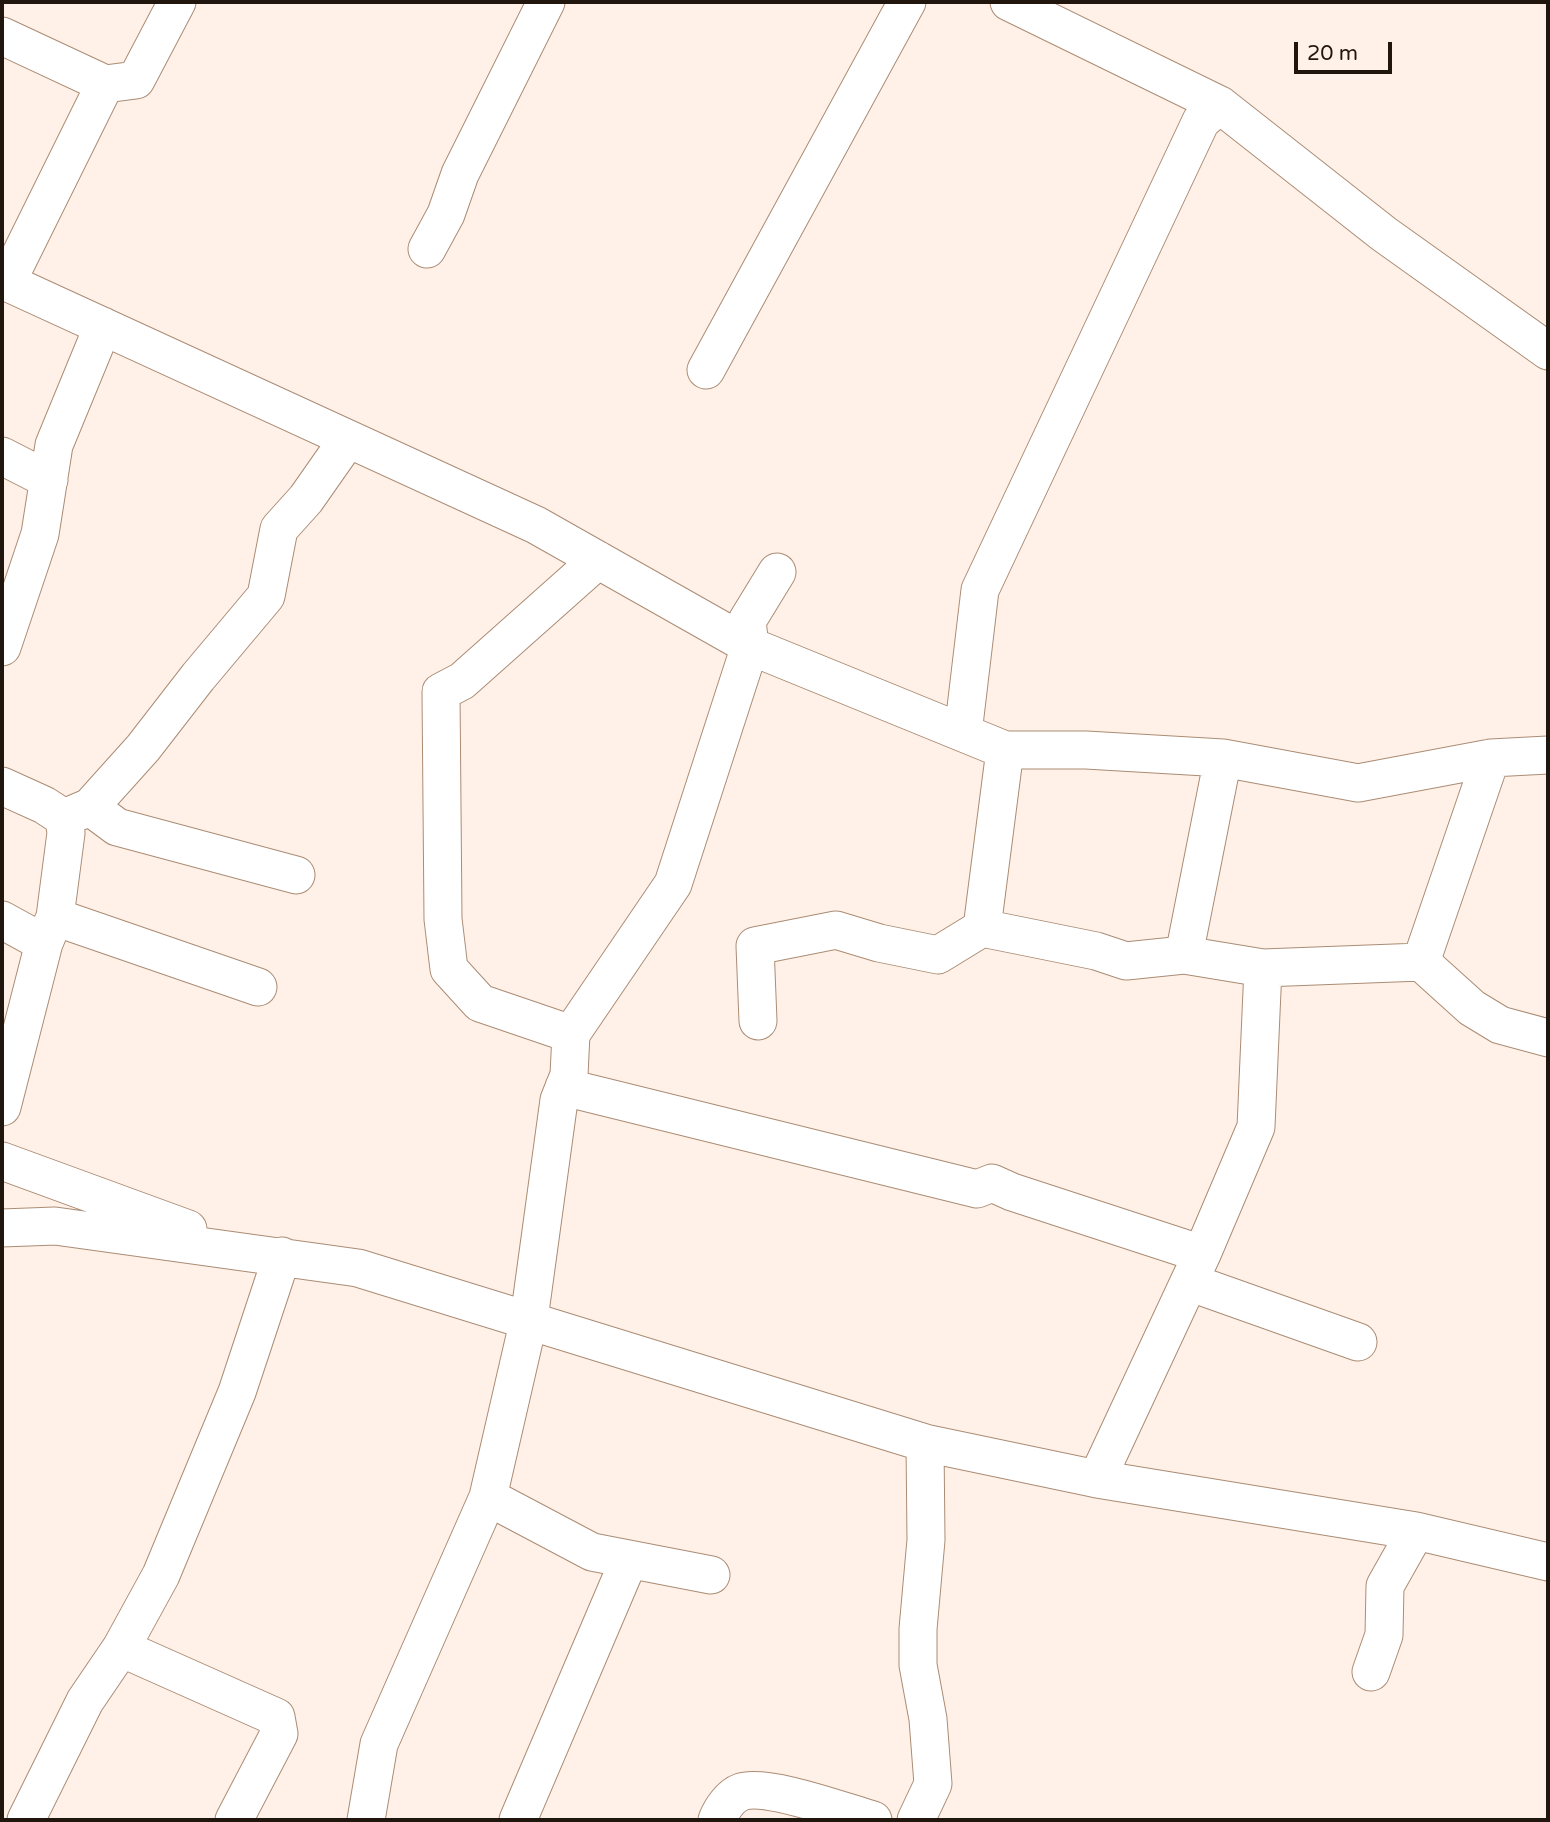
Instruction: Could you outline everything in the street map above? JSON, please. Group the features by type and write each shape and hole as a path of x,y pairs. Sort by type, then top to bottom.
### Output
{"street":[{"path":"2,36 105,84 136,80 177,2"},
{"path":"427,249 446,214 460,174 546,2"},
{"path":"706,370 907,2"},
{"path":"1009,2 1220,105 1384,234 1548,352"},
{"path":"105,84 5,281 536,525 750,646 1005,750 1086,750 1223,758 1358,783 1492,758 1548,755"},
{"path":"963,733 980,590 1201,121 1220,105"},
{"path":"2,647 40,534 54,445 103,326"},
{"path":"2,1107 49,930 66,833 77,813 143,748 266,596 279,529 306,499 348,439"},
{"path":"2,456 48,480"},
{"path":"571,1034 480,1003 449,969 443,919 441,692 462,681 597,560"},
{"path":"366,1820 379,1744 488,1497 529,1319 559,1100 569,1075 571,1034 673,884 750,646 747,621 777,572"},
{"path":"982,928 1005,750"},
{"path":"1184,955 1223,758"},
{"path":"1421,962 1492,758"},
{"path":"2,786 44,805 296,875"},
{"path":"2,920 49,930 258,987"},
{"path":"758,1021 755,946 836,930 878,943 938,955 982,928 1096,951 1126,961 1184,955 1263,968 1421,962 1472,1008 1500,1025 1548,1038"},
{"path":"1097,1479 1196,1268 1256,1127 1263,968"},
{"path":"564,1087 977,1189 992,1183 1196,1268 1358,1342"},
{"path":"2,1161 268,1255"},
{"path":"2,1228 55,1226 358,1268 925,1443 1097,1479 1416,1531 1548,1562"},
{"path":"26,1820 85,1701 121,1648 160,1575 237,1392 268,1255"},
{"path":"916,1820 933,1784 928,1719 918,1665 918,1629 926,1540 925,1443"},
{"path":"488,1497 592,1552 711,1575"},
{"path":"1371,1672 1384,1635 1385,1586 1416,1531"},
{"path":"518,1820 629,1560"},
{"path":"121,1648 276,1717 279,1734 234,1820"},
{"path":"717,1820 721,1810 740,1792 764,1790 873,1820"}]}
